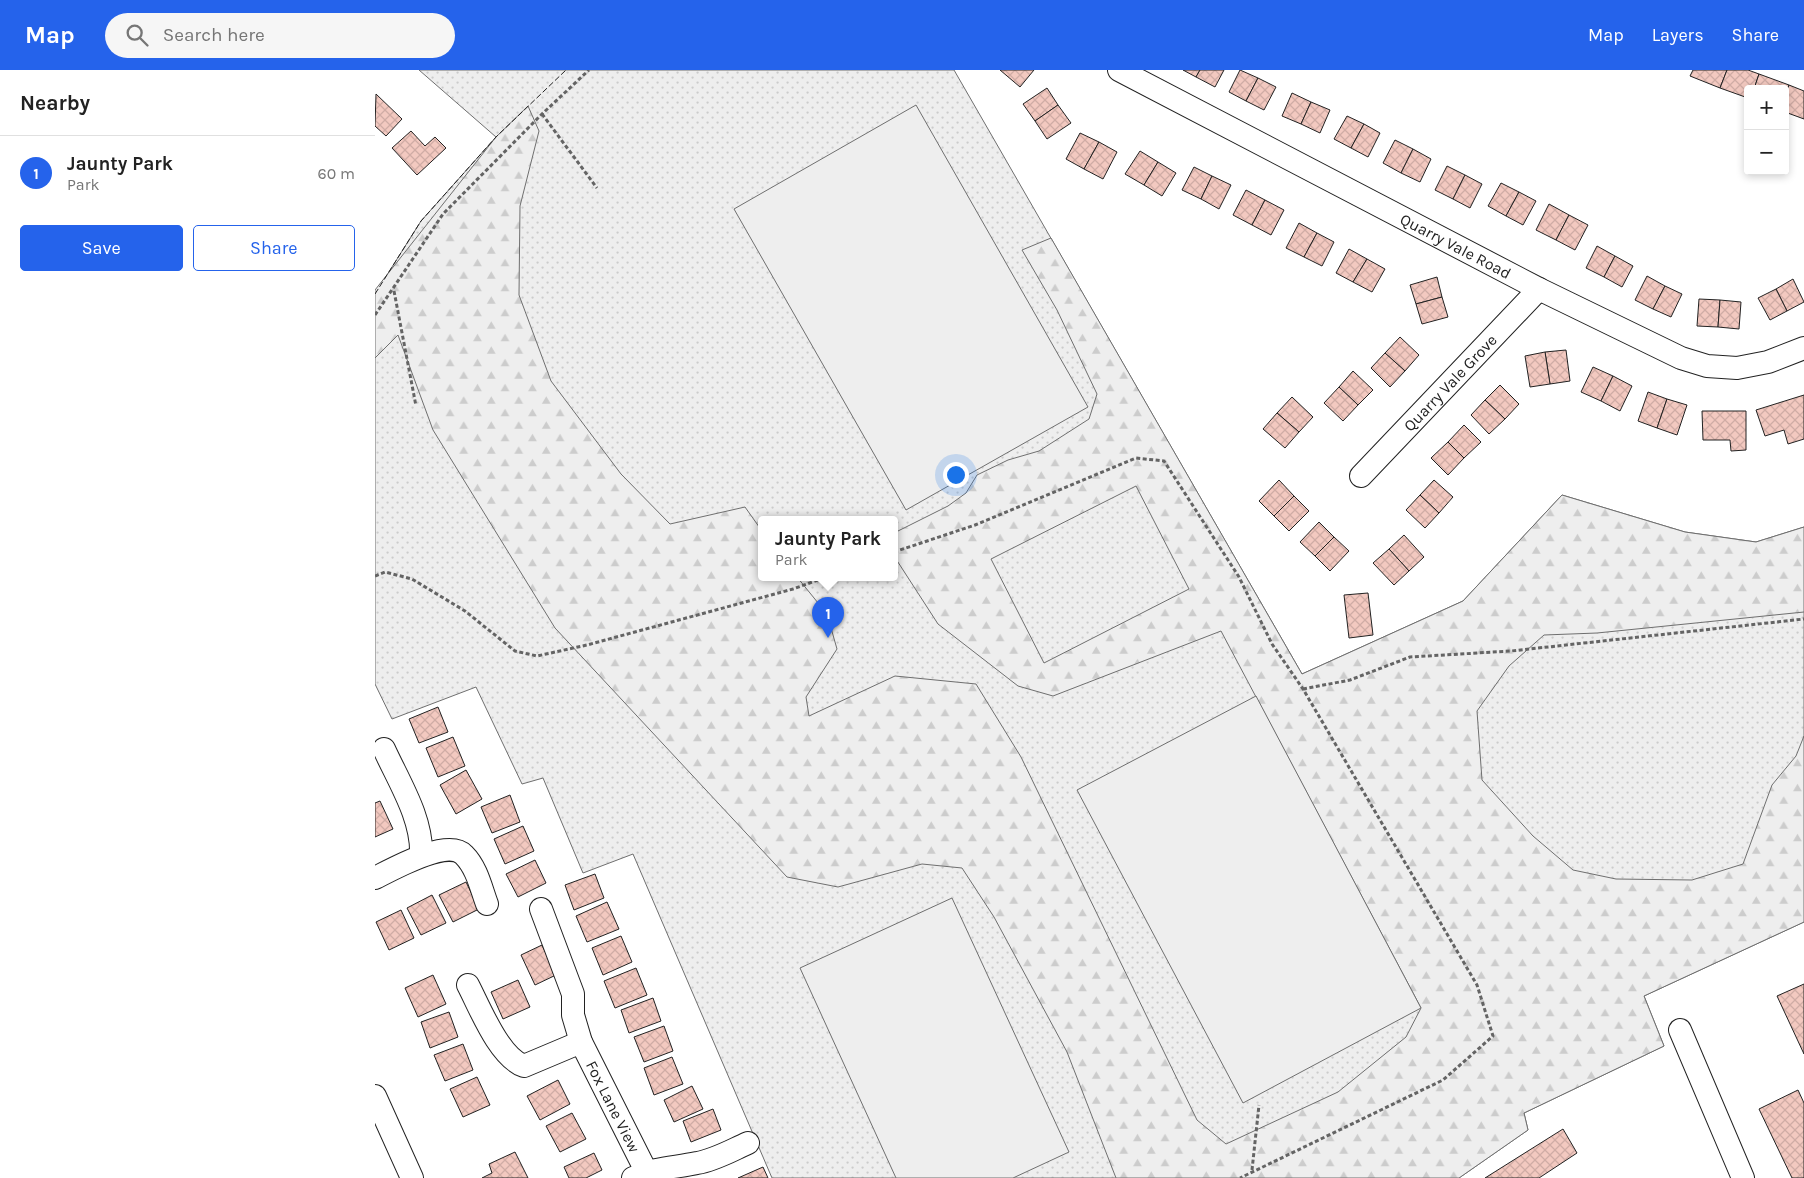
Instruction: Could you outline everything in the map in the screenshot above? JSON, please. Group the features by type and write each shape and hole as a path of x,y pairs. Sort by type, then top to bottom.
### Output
{"street":[{"name":"Quarry Vale Road","path":"1119,70 1539,289 1681,358 1707,366 1737,368 1768,362 1804,348"},
{"name":"Quarry Vale Grove","path":"1361,476 1539,289"},
{"path":"384,749 414,815 422,839 421,856"},
{"path":"375,878 421,856 450,850 463,854 473,868 487,904"},
{"name":"Fox Lane View","path":"541,909 573,994 573,1015 581,1042 639,1175 670,1165 698,1163 748,1143"},
{"name":"Fox Lane View","path":"467,985 497,1039 517,1064 524,1066 581,1042"},
{"path":"1680,1030 1743,1178"},
{"path":"375,1096 412,1178"}],"path":[{"path":"375,316 443,214 542,114 589,70"},
{"path":"542,114 597,188"},
{"path":"394,290 417,406"},
{"path":"898,551 975,525 1136,458 1164,461 1239,577 1272,644 1303,689 1477,985 1493,1036 1443,1080 1240,1178"},
{"path":"375,576 385,572 411,579 465,612 515,651 537,656 587,645 793,589 816,581"},
{"path":"1303,689 1349,680 1410,657 1511,650 1804,619"},
{"path":"1252,1171 1259,1105"}],"green space":[{"path":"419,70 954,70 1302,674 1463,601 1562,495 1685,532 1756,542 1804,527 1804,922 1644,996 1664,1046 1524,1113 1528,1130 1459,1178 772,1178 633,854 583,873 543,778 522,784 476,687 392,719 375,684 375,294 421,221 496,137"},
{"path":"916,105 1088,407 906,510 734,209"},
{"path":"528,106 539,131 520,206 519,295 551,381 621,474 670,524 745,507 758,525 758,581 800,581 827,614 837,649 806,697 809,716 895,676 976,684 1021,757 1197,1120 1226,1144 1338,1092 1406,1037 1421,1008 1221,631 1053,696 1018,686 938,624 898,562 898,531 948,506 966,493 977,475 1008,460 1039,451 1089,419 1097,394 1057,310 1022,250 1051,238 1302,674 1463,601 1562,495 1685,532 1756,542 1804,527 1804,612 1597,633 1544,635 1509,666 1477,711 1482,780 1533,836 1573,870 1616,879 1692,880 1743,864 1772,785 1796,756 1804,736 1804,922 1644,996 1664,1046 1524,1113 1528,1130 1459,1178 1116,1178 1067,1052 994,917 962,868 922,864 838,887 787,877 555,628 433,430 398,335 375,358 375,290 496,137","holes":["1136,486 1189,589 1044,663 991,559"]},
{"path":"1256,696 1421,1008 1243,1103 1077,790"},
{"path":"952,898 1069,1152 1013,1178 896,1178 800,968"}],"building":[{"path":"1000,70 1034,70 1020,87"},
{"path":"1183,70 1200,70 1196,77"},
{"path":"1200,70 1224,70 1215,87 1196,77"},
{"path":"1240,70 1258,78 1246,101 1229,92"},
{"path":"1693,70 1727,70 1720,88 1690,76"},
{"path":"1727,70 1748,70 1759,74 1755,85 1744,85 1744,97 1720,88"},
{"path":"1759,74 1789,85 1755,85"},
{"path":"1258,78 1276,87 1264,110 1246,101"},
{"path":"1789,85 1804,91 1804,119 1789,113"},
{"path":"1047,88 1058,105 1035,121 1023,104"},
{"path":"1292,93 1311,102 1301,124 1282,116"},
{"path":"376,94 402,119 386,136 375,126"},
{"path":"1311,102 1330,110 1320,133 1301,124"},
{"path":"1058,105 1071,123 1047,139 1035,121"},
{"path":"1347,116 1364,124 1351,148 1334,139"},
{"path":"1364,124 1380,133 1368,157 1351,148"},
{"path":"411,131 425,146 435,137 446,148 417,175 392,148"},
{"path":"1080,133 1099,142 1084,169 1066,159"},
{"path":"1395,140 1413,149 1401,173 1383,163"},
{"path":"1099,142 1117,152 1103,179 1084,169"},
{"path":"1413,149 1431,159 1420,182 1401,173"},
{"path":"1140,151 1158,162 1144,185 1125,174"},
{"path":"1158,162 1176,173 1162,196 1144,185"},
{"path":"1447,166 1465,175 1453,199 1435,190"},
{"path":"1194,167 1212,176 1201,199 1182,190"},
{"path":"1465,175 1482,184 1470,208 1453,199"},
{"path":"1212,176 1231,185 1219,209 1201,199"},
{"path":"1501,183 1519,192 1506,216 1488,206"},
{"path":"1246,190 1265,200 1252,225 1233,215"},
{"path":"1519,192 1536,201 1523,225 1506,216"},
{"path":"1265,200 1284,210 1271,235 1252,225"},
{"path":"1549,204 1569,215 1556,240 1536,230"},
{"path":"1569,215 1588,225 1575,250 1556,240"},
{"path":"1299,223 1317,233 1304,257 1286,248"},
{"path":"1317,233 1334,242 1322,266 1304,257"},
{"path":"1597,246 1615,256 1604,277 1586,268"},
{"path":"1349,249 1367,259 1353,282 1336,273"},
{"path":"1615,256 1633,266 1622,287 1604,277"},
{"path":"1367,259 1385,269 1372,292 1353,282"},
{"path":"1647,276 1665,286 1653,309 1635,300"},
{"path":"1437,277 1442,297 1416,304 1410,285"},
{"path":"1793,279 1804,302 1787,311 1776,289"},
{"path":"1665,286 1682,294 1671,317 1653,309"},
{"path":"1776,289 1787,311 1770,320 1758,298"},
{"path":"1442,297 1448,317 1422,324 1416,304"},
{"path":"1699,299 1720,300 1718,327 1697,326"},
{"path":"1720,300 1741,302 1739,329 1718,327"},
{"path":"1400,337 1419,355 1405,371 1385,353"},
{"path":"1566,350 1570,381 1550,384 1545,352"},
{"path":"1545,352 1550,384 1530,387 1525,356"},
{"path":"1385,353 1405,371 1390,387 1371,368"},
{"path":"1593,367 1613,376 1601,401 1581,392"},
{"path":"1353,371 1373,390 1358,405 1339,387"},
{"path":"1613,376 1632,386 1620,411 1601,401"},
{"path":"1500,385 1519,404 1505,419 1485,400"},
{"path":"1339,387 1358,405 1343,421 1324,403"},
{"path":"1648,392 1667,399 1657,428 1638,421"},
{"path":"1804,395 1804,439 1788,444 1784,430 1765,436 1756,410"},
{"path":"1292,397 1313,417 1299,432 1277,413"},
{"path":"1667,399 1687,405 1677,435 1657,428"},
{"path":"1485,400 1505,419 1489,434 1471,415"},
{"path":"1702,411 1746,411 1746,450 1731,451 1730,440 1703,440"},
{"path":"1277,413 1299,432 1285,448 1263,429"},
{"path":"1464,425 1481,442 1464,458 1448,442"},
{"path":"1448,442 1464,458 1448,475 1431,458"},
{"path":"1279,480 1294,496 1274,516 1259,501"},
{"path":"1434,480 1453,497 1439,513 1420,495"},
{"path":"1420,495 1439,513 1425,528 1406,510"},
{"path":"1294,496 1309,511 1289,531 1274,516"},
{"path":"1319,522 1334,537 1315,556 1300,542"},
{"path":"1404,535 1424,557 1409,571 1389,549"},
{"path":"1334,537 1349,551 1330,571 1315,556"},
{"path":"1389,549 1409,571 1394,585 1373,563"},
{"path":"1368,593 1373,635 1349,638 1344,595"},
{"path":"438,707 448,732 419,743 409,719"},
{"path":"453,737 465,766 438,777 426,748"},
{"path":"466,770 482,799 456,814 440,785"},
{"path":"510,795 520,822 492,833 481,807"},
{"path":"380,801 393,829 375,837 375,803"},
{"path":"523,826 534,851 505,864 494,839"},
{"path":"535,860 546,883 518,897 506,874"},
{"path":"595,874 604,898 574,910 565,885"},
{"path":"466,882 479,909 453,922 439,895"},
{"path":"432,895 446,923 421,935 407,908"},
{"path":"607,902 619,929 587,942 576,916"},
{"path":"401,910 414,938 389,950 376,922"},
{"path":"621,936 632,962 603,975 592,948"},
{"path":"542,945 556,975 535,985 521,955"},
{"path":"636,968 647,995 615,1008 604,981"},
{"path":"433,975 446,1004 418,1017 405,988"},
{"path":"518,980 530,1007 503,1019 491,992"},
{"path":"1804,984 1804,1054 1777,996"},
{"path":"653,998 661,1021 629,1033 621,1010"},
{"path":"449,1012 458,1037 430,1048 421,1022"},
{"path":"664,1026 673,1051 644,1062 634,1037"},
{"path":"463,1044 473,1070 445,1081 434,1055"},
{"path":"672,1057 683,1084 654,1095 644,1068"},
{"path":"477,1077 490,1105 463,1117 450,1089"},
{"path":"558,1080 570,1104 540,1120 527,1096"},
{"path":"692,1086 703,1109 674,1122 664,1100"},
{"path":"1798,1090 1804,1103 1804,1178 1792,1178 1759,1109"},
{"path":"713,1109 721,1130 691,1142 683,1121"},
{"path":"572,1113 586,1139 560,1152 546,1126"},
{"path":"1563,1129 1577,1153 1539,1178 1485,1178"},
{"path":"515,1152 528,1178 482,1178 492,1173 489,1164"},
{"path":"594,1153 602,1170 586,1178 569,1178 564,1167"},
{"path":"763,1167 768,1178 738,1178"}],"fence":[{"path":"375,294 421,221 496,137 566,70"}],"place":[{"name":"Jaunty Park","path":"828,638"}]}
